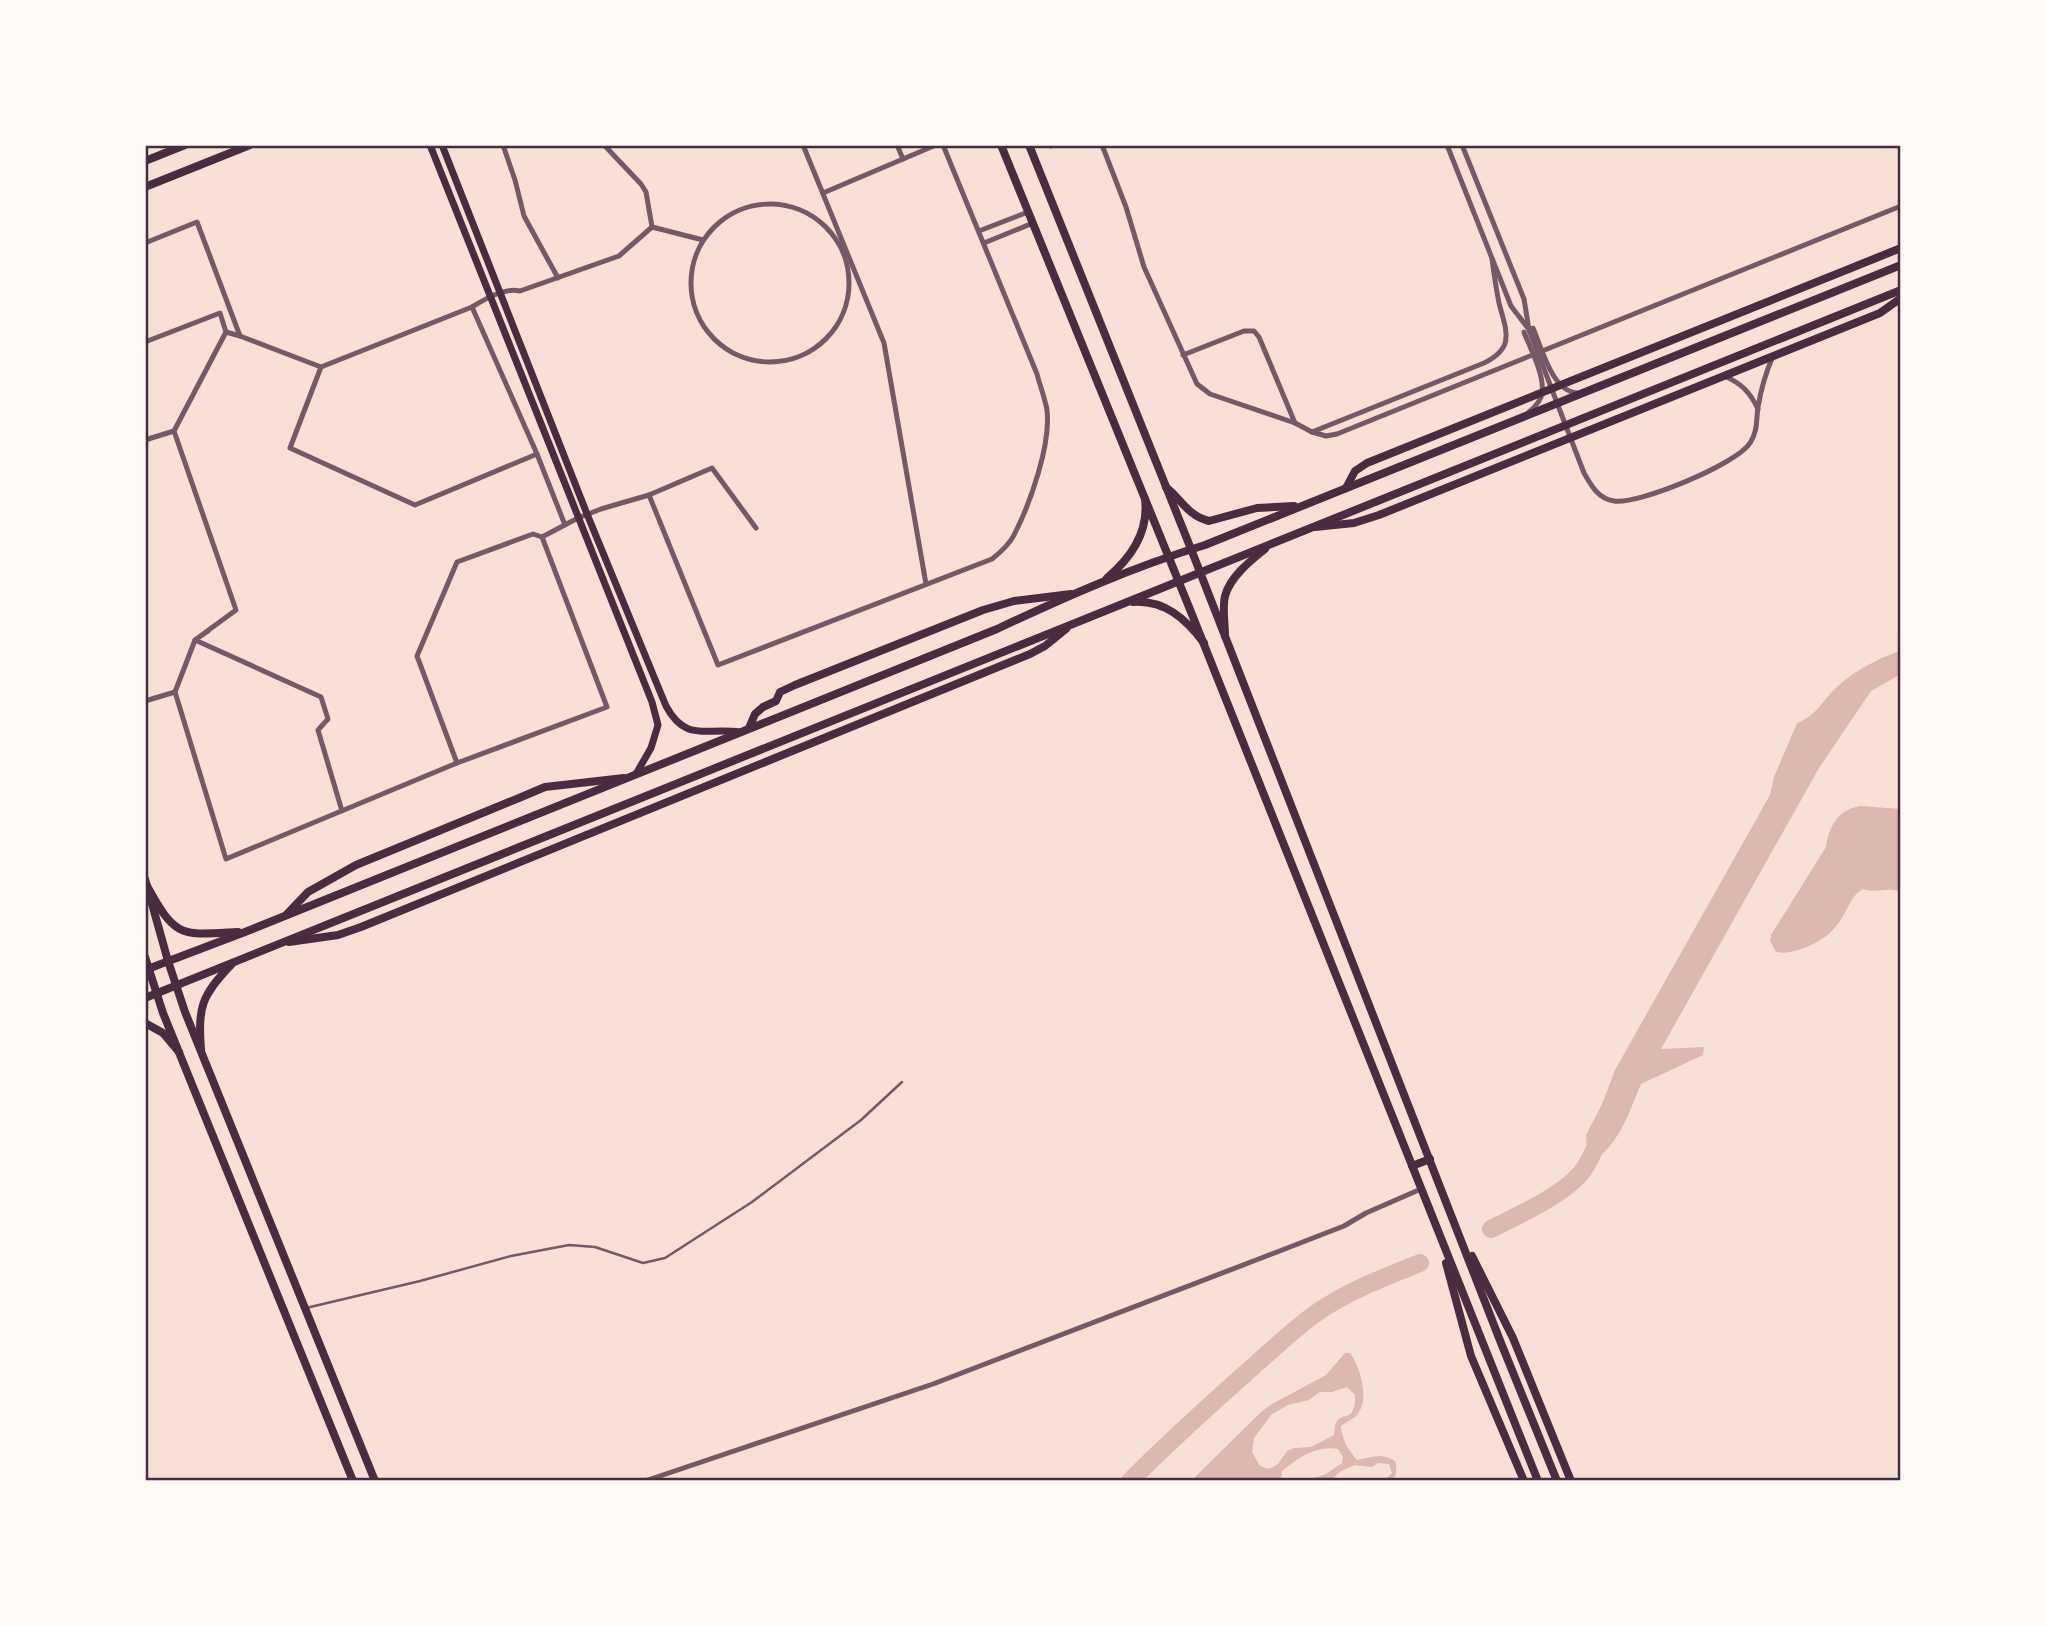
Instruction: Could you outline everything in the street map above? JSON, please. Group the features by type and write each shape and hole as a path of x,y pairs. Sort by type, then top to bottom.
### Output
{"main road":[{"path":"145,161 185,145"},
{"path":"145,187 250,145"},
{"path":"430,145 656,714 658,725 655,739 636,774"},
{"path":"442,145 587,514 670,714 683,727 694,731 744,730"},
{"path":"1001,145 1204,643 1538,1481"},
{"path":"1028,145 1191,549 1557,1481"},
{"path":"1346,488 1363,464 1901,248"},
{"path":"147,969 997,629 1071,594 1346,488 1901,265"},
{"path":"145,998 1901,290"},
{"path":"1312,527 1354,523 1379,515 1880,313 1901,298"},
{"path":"1166,487 1178,496 1189,513 1209,521 1257,508 1300,506"},
{"path":"1102,582 1124,562 1138,542 1145,522 1145,499"},
{"path":"1225,636 1224,606 1229,588 1243,569 1273,543"},
{"path":"744,730 755,714 776,701 780,692 794,685 983,610 1014,601 1071,594"},
{"path":"1127,602 1153,603 1168,608 1182,617 1204,643"},
{"path":"279,944 338,935 462,887 1030,654 1077,622"},
{"path":"287,914 308,892 356,865 545,787 627,778"},
{"path":"146,883 168,922 180,930 204,934 245,932"},
{"path":"146,883 176,985 374,1481"},
{"path":"145,957 147,969 180,1052 354,1481"},
{"path":"201,1049 200,1015 203,1001 216,981 234,962"},
{"path":"145,1023 163,1033 180,1052"},
{"path":"1412,1166 1430,1159"},
{"path":"1453,1220 1513,1338 1571,1481"},
{"path":"1436,1227 1471,1356 1524,1481"}],"street":[{"path":"503,145 524,216 558,278"},
{"path":"604,145 646,192 652,227"},
{"path":"803,145 884,343 926,584"},
{"path":"897,145 903,159"},
{"path":"823,193 936,145"},
{"path":"649,495 718,665 992,559 1003,550 1013,536 1034,487 1043,451 1047,410 1032,362 943,145"},
{"path":"1102,145 1144,267 1197,384 1206,392 1326,436 1337,434 1901,206"},
{"path":"1447,145 1511,306 1542,351 1559,385 1575,393 1590,390"},
{"path":"1462,145 1524,299 1542,391 1537,404 1522,418"},
{"path":"768,203 794,207 817,219 835,237 846,261 848,274 849,287 844,313 830,335 810,352 786,361 760,362 736,355 713,339 698,317 691,291 692,265 703,240 720,220 743,208 768,203"},
{"path":"979,231 1028,212"},
{"path":"145,243 197,222 240,336"},
{"path":"984,243 1032,223"},
{"path":"226,332 321,367 512,289 520,291 619,256 652,227"},
{"path":"652,227 703,240"},
{"path":"1312,432 1484,363 1500,353 1507,337 1506,322 1500,305 1492,259"},
{"path":"472,307 537,454 565,525"},
{"path":"145,342 220,313 226,332 173,431 145,440"},
{"path":"1529,330 1584,473 1592,487 1608,499 1616,501 1640,498 1721,466 1748,446 1758,424 1764,377 1773,355"},
{"path":"1183,355 1244,331 1254,331 1259,337 1295,423"},
{"path":"321,367 290,447 415,505 537,454"},
{"path":"1724,376 1748,391 1758,409"},
{"path":"173,431 236,610 195,640 175,692 226,859 457,763 607,707 542,537"},
{"path":"457,763 417,656 457,562 533,534 542,537 587,514 649,495 712,468 756,528"},
{"path":"195,640 208,631"},
{"path":"195,640 321,697 328,719 318,730 342,811"},
{"path":"145,701 175,692"},
{"path":"645,1481 933,1384 1051,1340 1344,1226 1366,1213 1421,1189"}],"lane":[{"path":"306,1308 511,1256 569,1245 595,1247 643,1263 665,1258 752,1202 861,1120 902,1082"}],"shaded area":[{"path":"1901,649 1901,674 1871,691 1819,768 1661,1049 1704,1047 1703,1055 1641,1084 1624,1124 1607,1150 1599,1157 1587,1151 1586,1135 1615,1070 1770,795 1774,777 1797,723 1815,711 1851,675"},
{"path":"1860,806 1901,809 1901,892 1863,889 1853,898 1839,922 1826,936 1804,948 1776,952 1770,941 1771,935 1826,847 1832,826 1840,815"},
{"path":"1345,1353 1350,1353 1360,1373 1363,1398 1357,1414 1341,1426 1342,1435 1357,1460 1381,1456 1395,1461 1396,1472 1392,1479 1384,1481 1392,1473 1389,1464 1378,1463 1372,1467 1355,1465 1341,1471 1330,1481 1305,1481 1326,1474 1342,1463 1343,1457 1338,1449 1330,1448 1315,1451 1294,1462 1282,1471 1281,1481 1253,1478 1249,1481 1191,1481 1261,1412 1326,1375","holes":["1347,1387 1355,1395 1353,1410 1335,1424 1334,1435 1311,1447 1287,1451 1278,1464 1269,1469 1260,1466 1252,1452 1254,1438 1272,1414 1288,1405 1309,1400 1320,1392 1332,1392"]}],"waterway":[{"path":"1491,1229 1566,1187 1584,1169 1602,1134"},
{"path":"1130,1481 1208,1407 1312,1316 1353,1292 1420,1263"}]}
